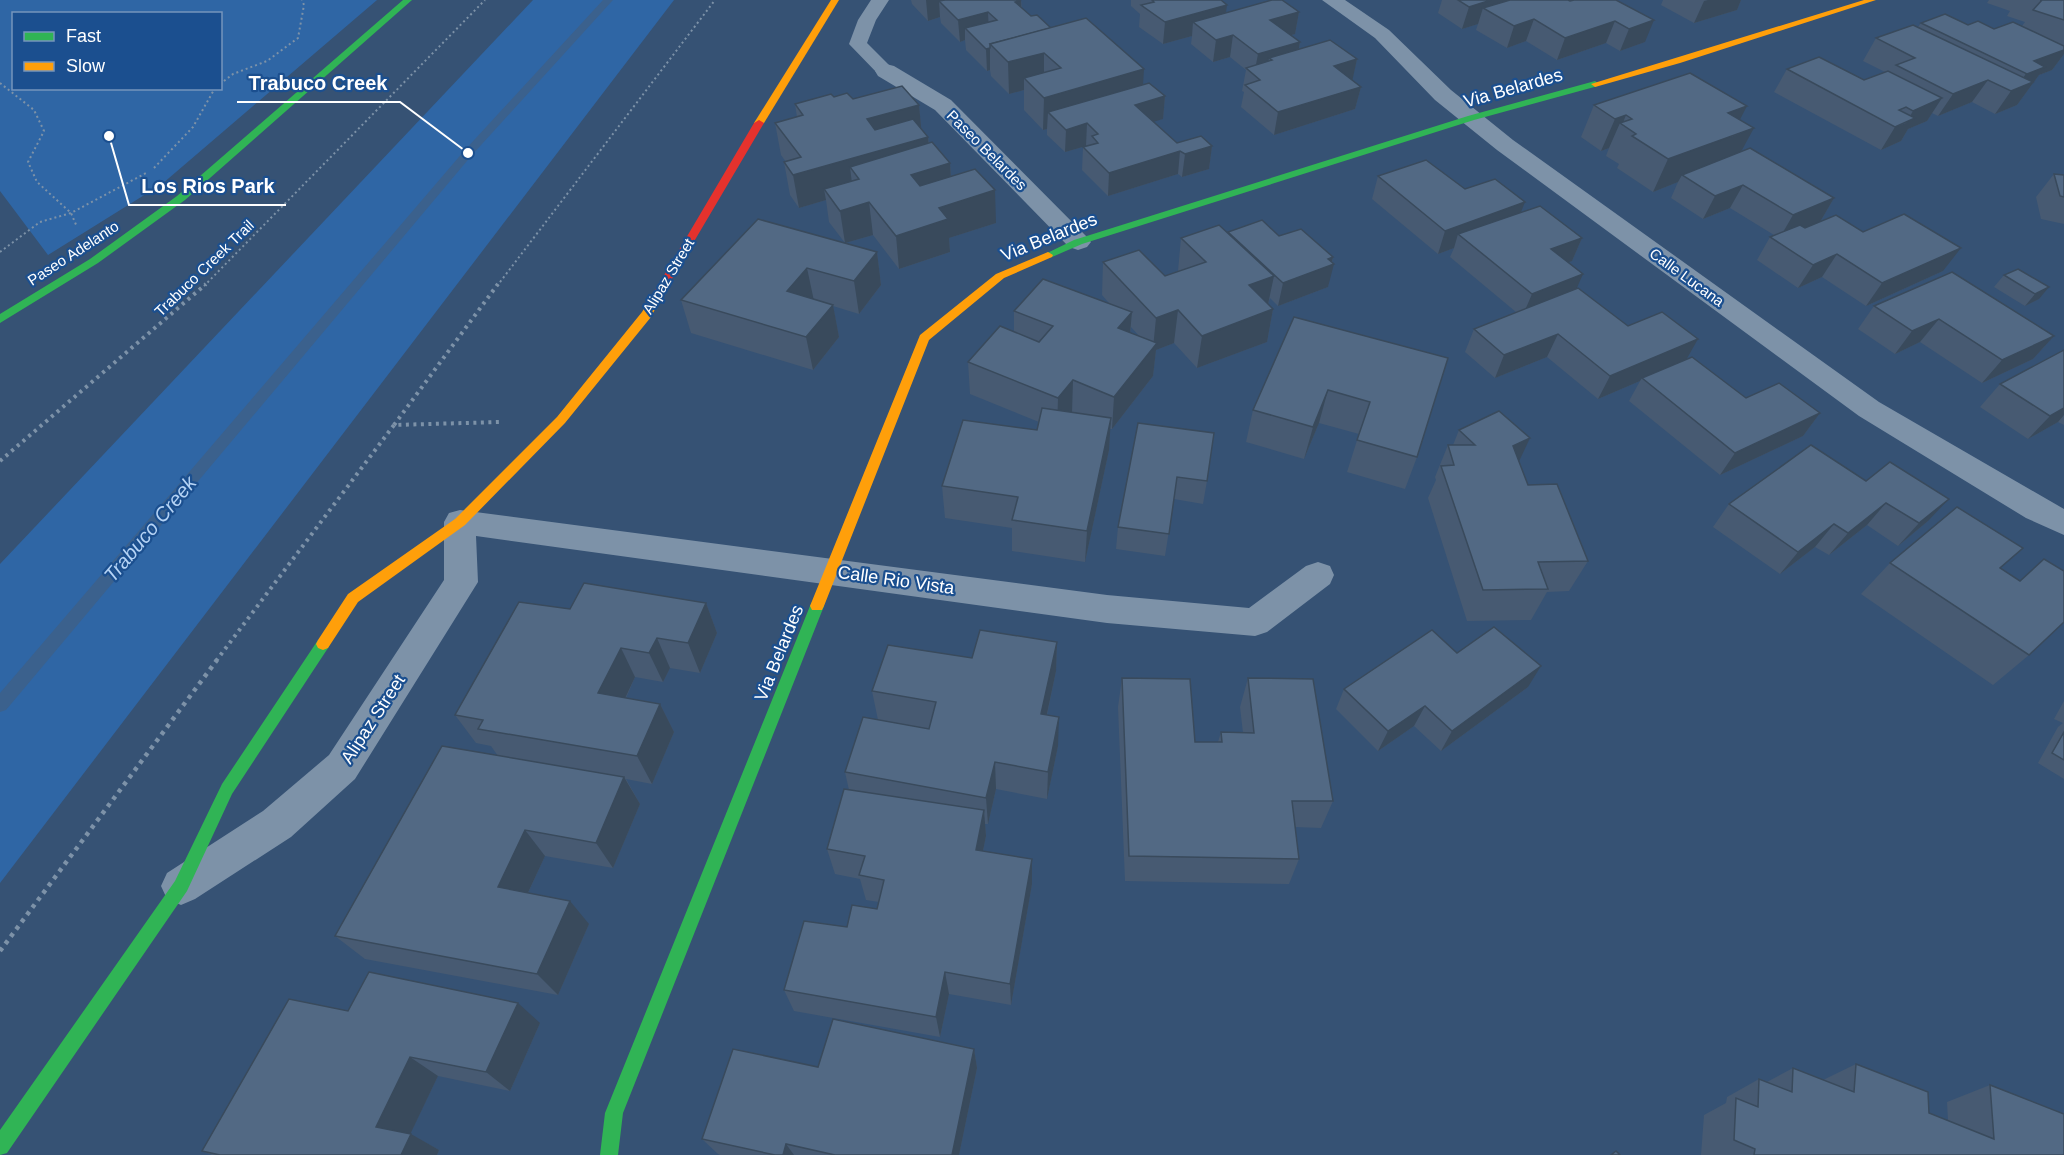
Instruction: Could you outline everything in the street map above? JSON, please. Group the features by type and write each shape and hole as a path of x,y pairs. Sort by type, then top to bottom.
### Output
{"street":[{"name":"Paseo Adelanto","path":"0,319 94,261 181,198 408,0"},
{"name":"Alipaz Street","path":"0,1146 181,886 227,789 353,598 460,522 561,420 647,314 749,139 836,0"},
{"name":"Calle Lucana","path":"1332,0 1382,34 1471,118 1869,409 2037,510 2064,523"},
{"name":"Via Belardes","path":"609,1155 614,1113 924,338 1000,276 1078,242 1471,118 1677,61 1866,1"},
{"name":"Paseo Belardes","path":"886,71 943,105 1078,242"},
{"name":"Alipaz Street","path":"181,886 277,824 342,767 461,582 460,522"},
{"name":"Calle Rio Vista","path":"460,522 1107,609 1255,622 1318,575"}],"lane":[{"path":"880,0 867,20 858,45 886,71"}],"path":[{"path":"222,83 234,74 267,61 298,38 304,4 302,0"},
{"name":"Trabuco Creek Trail","path":"0,461 200,290 485,0"},
{"path":"0,951 50,881 394,425 423,383 715,0"},
{"path":"0,83 34,110 44,130 28,162 37,182 71,213 94,261"},
{"path":"0,252 40,222 71,213 152,170 193,127 214,90"},
{"path":"394,425 561,420"}],"shaded area":[{"path":"0,0 377,0 162,184 48,255 0,191"},
{"path":"533,0 674,0 0,883 0,564"}],"building":[{"path":"1021,0 1015,2 1031,16 1037,15 1051,28 990,44 990,48 986,49 965,28 997,20 988,12 958,20 939,1"},
{"path":"1152,0 1221,0 1227,5 1165,22 1141,5 1154,2"},
{"path":"1272,0 1282,0 1299,12 1270,20 1300,42 1258,54 1233,35 1216,40 1193,22"},
{"path":"1458,0 1491,0 1469,7"},
{"path":"1510,0 1616,0 1654,20 1629,29 1615,21 1565,38 1534,19 1514,26 1483,8"},
{"path":"2042,0 2064,0 2064,20 2033,10"},
{"path":"1945,14 1968,25 1978,21 1994,29 2013,22 2064,46 2064,50 2034,61 2045,67 2027,74 1921,23"},
{"path":"1086,18 1144,69 1044,98 1024,78 1061,68 1044,53 1008,62 990,44"},
{"path":"1913,25 2033,82 2011,91 1988,80 1953,94 1896,65 1915,58 1876,38"},
{"path":"1330,40 1357,59 1334,66 1361,87 1278,112 1245,85 1260,80 1246,68 1272,60 1269,58"},
{"path":"1819,57 1864,80 1888,71 1942,98 1913,111 1906,107 1899,110 1915,118 1895,127 1787,69"},
{"path":"1690,73 1747,106 1728,113 1754,128 1668,159 1632,136 1636,134 1620,123 1632,119 1626,115 1615,119 1594,105"},
{"path":"1149,83 1165,96 1135,105 1177,143 1201,136 1212,146 1185,154 1180,151 1109,173 1083,147 1098,143 1092,136 1098,134 1087,123 1066,130 1048,112"},
{"path":"902,86 919,105 867,119 875,130 913,119 928,137 793,175 784,162 801,157 775,123 803,115 795,104 831,94 834,97 847,93 853,99"},
{"path":"932,142 950,163 911,175 920,186 975,169 995,190 939,208 948,219 896,236 869,202 840,211 824,189 859,179 850,167"},
{"path":"1750,148 1834,198 1793,215 1743,185 1715,196 1682,175"},
{"path":"1426,160 1465,189 1495,179 1525,202 1445,231 1378,176"},
{"path":"2054,174 2064,175 2064,197 2060,196"},
{"path":"1540,206 1582,238 1551,249 1583,274 1532,294 1458,234"},
{"path":"1904,214 1961,248 1882,283 1837,254 1813,265 1770,237 1800,225 1805,228 1836,215 1863,232"},
{"path":"758,219 877,252 854,281 807,268 787,291 833,305 806,337 681,300"},
{"path":"1262,220 1279,236 1301,229 1333,257 1328,259 1334,264 1283,283 1228,232"},
{"path":"1219,225 1274,276 1249,285 1273,309 1202,336 1178,310 1156,318 1103,262 1139,250 1165,276 1206,262 1181,238"},
{"path":"2018,269 2049,287 2035,294 2004,275"},
{"path":"1952,272 2054,336 2002,360 1939,319 1912,331 1874,306"},
{"path":"1043,279 1132,312 1118,328 1157,343 1114,397 1073,380 1058,398 968,362 1000,326 1039,342 1053,326 1014,311"},
{"path":"1578,288 1628,326 1662,312 1698,339 1610,376 1558,334 1504,355 1474,329"},
{"path":"1294,317 1448,358 1417,457 1357,440 1370,402 1328,390 1313,427 1253,410"},
{"path":"2064,350 2064,408 2050,416 2000,384"},
{"path":"1692,357 1746,398 1779,383 1820,413 1735,453 1642,378"},
{"path":"1042,408 1111,418 1087,531 1012,520 1018,497 942,486 963,420 1037,430"},
{"path":"1499,411 1530,438 1513,446 1528,485 1557,484 1588,561 1538,562 1548,589 1483,590 1441,466 1454,465 1448,445 1475,445 1459,430"},
{"path":"1138,423 1214,433 1207,481 1177,477 1169,534 1118,527"},
{"path":"1811,445 1866,481 1890,462 1949,499 1919,523 1886,503 1848,533 1834,524 1798,552 1729,504"},
{"path":"1957,507 2023,548 2000,568 2020,581 2044,559 2064,571 2064,622 2029,655 1890,563"},
{"path":"584,583 706,603 688,643 657,638 649,653 621,648 598,693 660,704 637,756 478,729 483,720 455,715 519,602 570,609"},
{"path":"1494,627 1541,666 1452,731 1425,706 1388,731 1344,689 1432,630 1457,653"},
{"path":"980,630 1057,642 1041,714 1059,717 1048,772 995,762 986,798 845,772 863,717 929,729 936,702 872,691 888,645 972,658"},
{"path":"1122,678 1190,679 1195,742 1222,742 1221,732 1254,733 1248,678 1313,679 1333,801 1292,801 1299,859 1129,856"},
{"path":"2064,732 2064,760 2052,753"},
{"path":"442,746 624,777 596,843 525,830 498,887 570,901 537,974 335,936"},
{"path":"844,789 984,810 976,850 1032,859 1010,984 945,972 936,1017 784,990 804,921 847,927 852,905 877,909 884,880 859,875 865,856 827,849"},
{"path":"369,972 518,1003 486,1072 410,1057 376,1127 411,1134 401,1155 220,1155 202,1151 289,999 348,1011"},
{"path":"833,1019 974,1049 952,1155 835,1155 786,1144 783,1155 775,1155 702,1139 733,1049 818,1067"},
{"path":"1856,1064 1928,1092 1929,1113 1994,1139 1990,1085 2064,1114 2064,1155 1754,1155 1755,1149 1734,1140 1736,1098 1758,1107 1759,1079 1792,1092 1793,1068 1854,1092"}],"waterway":[{"name":"Trabuco Creek","path":"0,705 468,153 608,0"}],"traffic: fast":[{"path":"0,319 94,261 181,198 408,0"},
{"path":"1048,255 1078,242 1471,118 1595,84"},
{"path":"609,1155 614,1113 817,606"},
{"path":"0,1146 181,886 227,789 323,644"}],"traffic: slow":[{"path":"759,123 835,0"},
{"path":"1595,84 1872,0"},
{"path":"817,606 924,338 1000,276 1048,255"},
{"path":"323,644 353,598 460,522 561,420 647,314 658,294"}],"traffic: jam":[{"path":"658,294 759,123"}],"place":[{"name":"Los Rios Park","path":"109,136"},
{"name":"Trabuco Creek","path":"468,153"}]}
